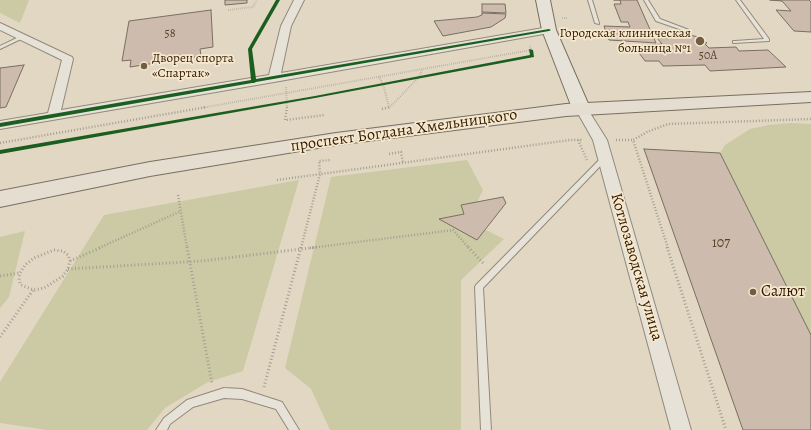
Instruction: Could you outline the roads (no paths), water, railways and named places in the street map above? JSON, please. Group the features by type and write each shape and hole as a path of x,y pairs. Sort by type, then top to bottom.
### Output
{"main road":[{"path":"543,0 549,30 576,109"},
{"name":"проспект Богдана Хмельницкого","path":"0,199 150,169 336,139 576,109 811,97"}],"street":[{"path":"279,78 286,26 299,0"},
{"path":"0,26 68,59 53,116"},
{"path":"0,125 279,78 549,30"},
{"name":"Котлозаводская улица","path":"576,109 600,140 681,430"}],"lane":[{"path":"590,0 597,22"},
{"path":"646,0 658,20 687,30"},
{"path":"734,42 767,40 738,0"},
{"path":"0,48 23,37"},
{"path":"486,430 479,287 605,157"},
{"path":"161,430 167,421 190,404 224,393 242,394 279,405 294,430"}],"place":[{"name":"Городская клиническая больница №1","path":"700,41"},
{"name":"Дворец спорта «Спартак»","path":"144,66"},
{"name":"Салют","path":"753,292"}]}
